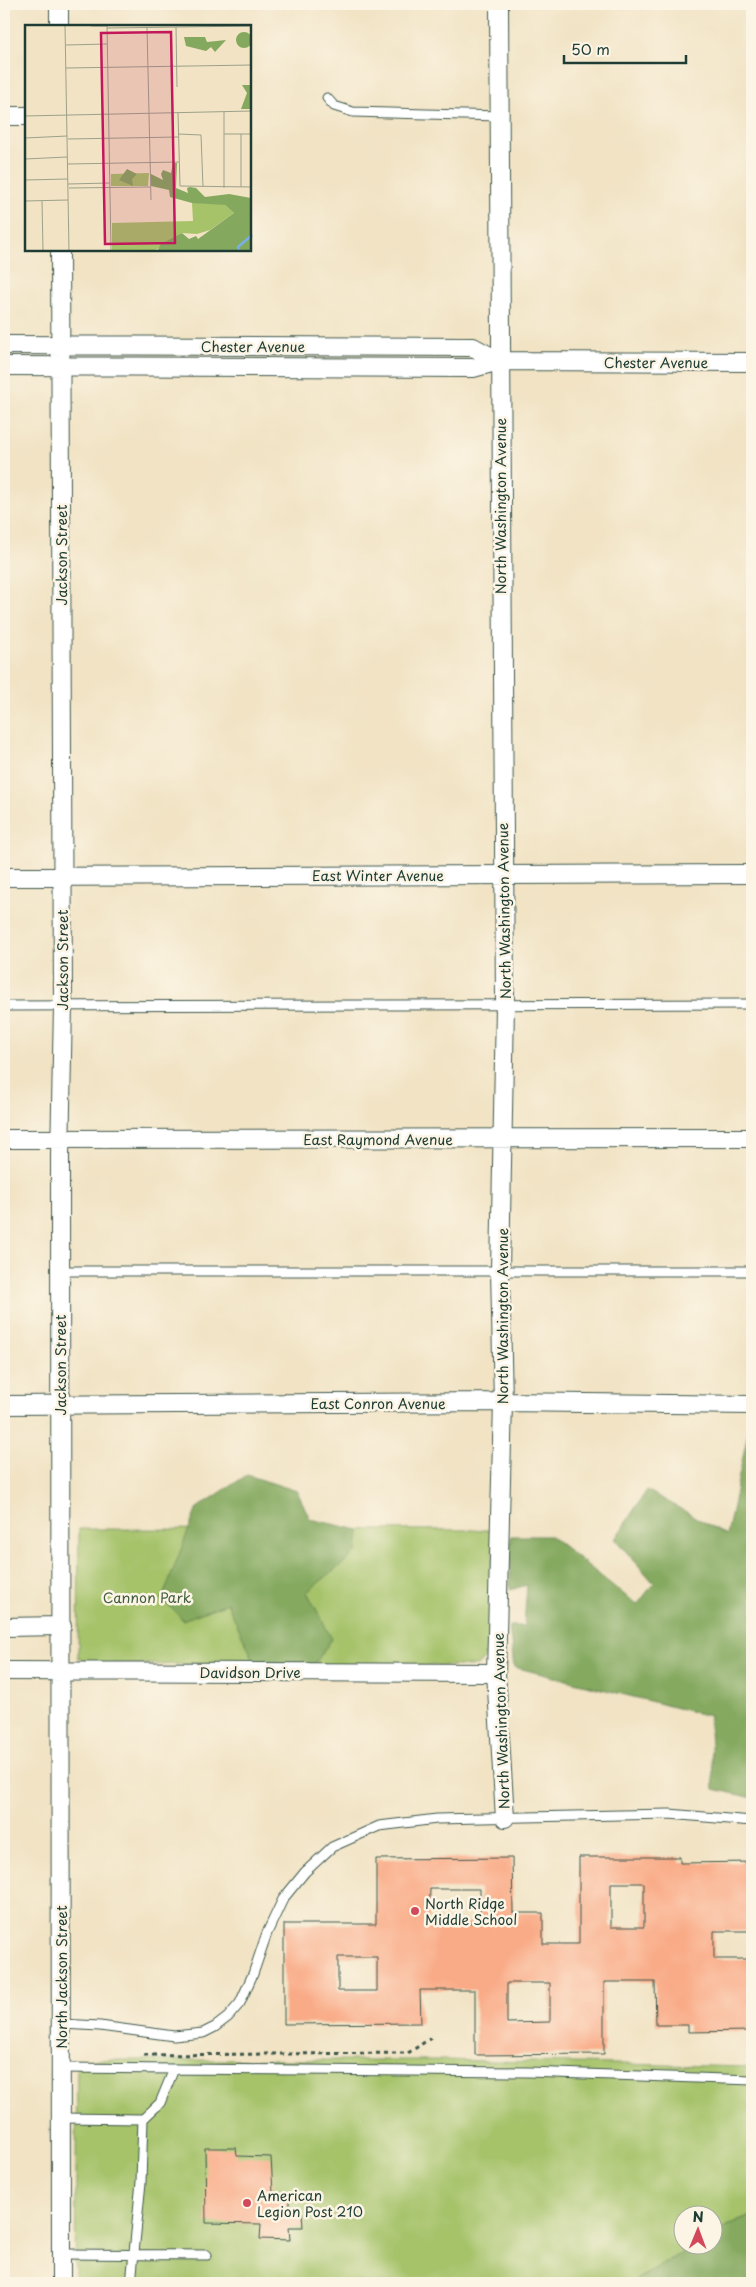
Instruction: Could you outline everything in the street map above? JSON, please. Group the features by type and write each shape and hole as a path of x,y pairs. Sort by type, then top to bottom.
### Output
{"street":[{"path":"59,4 59,25"},
{"name":"North Washington Avenue","path":"499,4 504,1006 500,1271 503,1402 496,1673 505,1818"},
{"path":"4,116 25,116"},
{"name":"Jackson Street","path":"60,251 62,345 63,1005 60,1138 62,1670"},
{"name":"Chester Avenue","path":"4,345 473,347 500,361"},
{"path":"206,346 206,367"},
{"path":"344,346 344,368"},
{"name":"Chester Avenue","path":"4,366 473,368 500,361 752,362"},
{"name":"East Winter Avenue","path":"4,877 752,874"},
{"name":"East Raymond Avenue","path":"4,1138 752,1138"},
{"name":"East Conron Avenue","path":"4,1405 503,1402 752,1405"},
{"path":"4,1627 62,1626"},
{"name":"North Jackson Street","path":"61,2283 62,1670"},
{"name":"Davidson Drive","path":"4,1671 496,1673"}],"lane":[{"path":"327,98 334,106 354,112 500,116"},
{"path":"4,1006 63,1005 78,1008 752,1004"},
{"path":"60,1272 752,1271"},
{"path":"61,2024 100,2026 174,2036 203,2033 228,2016 240,2003 267,1933 283,1899 305,1872 332,1848 380,1826 437,1819 669,1814 752,1821"},
{"path":"61,2068 528,2072 752,2080"},
{"path":"61,2118 143,2118 160,2103 174,2069"},
{"path":"131,2283 141,2182 143,2118"},
{"path":"61,2254 207,2255"}],"path":[{"path":"136,2055 408,2053 431,2038"}],"green space":[{"path":"751,1417 752,1798 714,1789 709,1716 514,1667 509,1626 524,1626 527,1585 510,1590 511,1536 551,1536 637,1605 654,1583 615,1539 647,1490 727,1535"},
{"path":"247,1475 297,1491 310,1519 359,1530 357,1552 307,1592 332,1639 314,1665 256,1665 227,1603 183,1620 162,1599 197,1508"},
{"name":"Cannon Park","path":"79,1529 493,1530 491,1651 477,1666 90,1664 78,1658"},
{"path":"77,2060 442,2060 752,2067 752,2216 724,2228 724,2204 674,2204 674,2254 680,2254 630,2283 75,2283"},
{"path":"752,2216 752,2283 630,2283 680,2254 724,2254 724,2228"}],"building":[{"path":"579,1857 680,1857 680,1863 752,1862 752,1931 714,1931 714,1959 750,1959 750,2031 688,2032 688,2025 656,2025 655,1982 604,1982 604,2054 475,2055 475,1990 420,1990 421,2023 284,2024 284,1924 376,1924 376,1859 512,1858 513,1913 543,1913 543,1944 579,1944","holes":["611,1883 644,1883 644,1927 611,1927","430,1889 480,1889 480,1923 429,1922","338,1957 377,1957 377,1991 338,1991","507,1983 550,1983 550,2022 507,2023"]},
{"name":"American Legion Post 210","path":"205,2148 236,2148 237,2156 271,2157 273,2193 289,2193 289,2212 302,2212 303,2227 289,2227 290,2240 260,2239 261,2224 206,2223"}],"place":[{"name":"North Ridge Middle School","path":"415,1911"},
{"name":"American Legion Post 210","path":"247,2203"}]}
